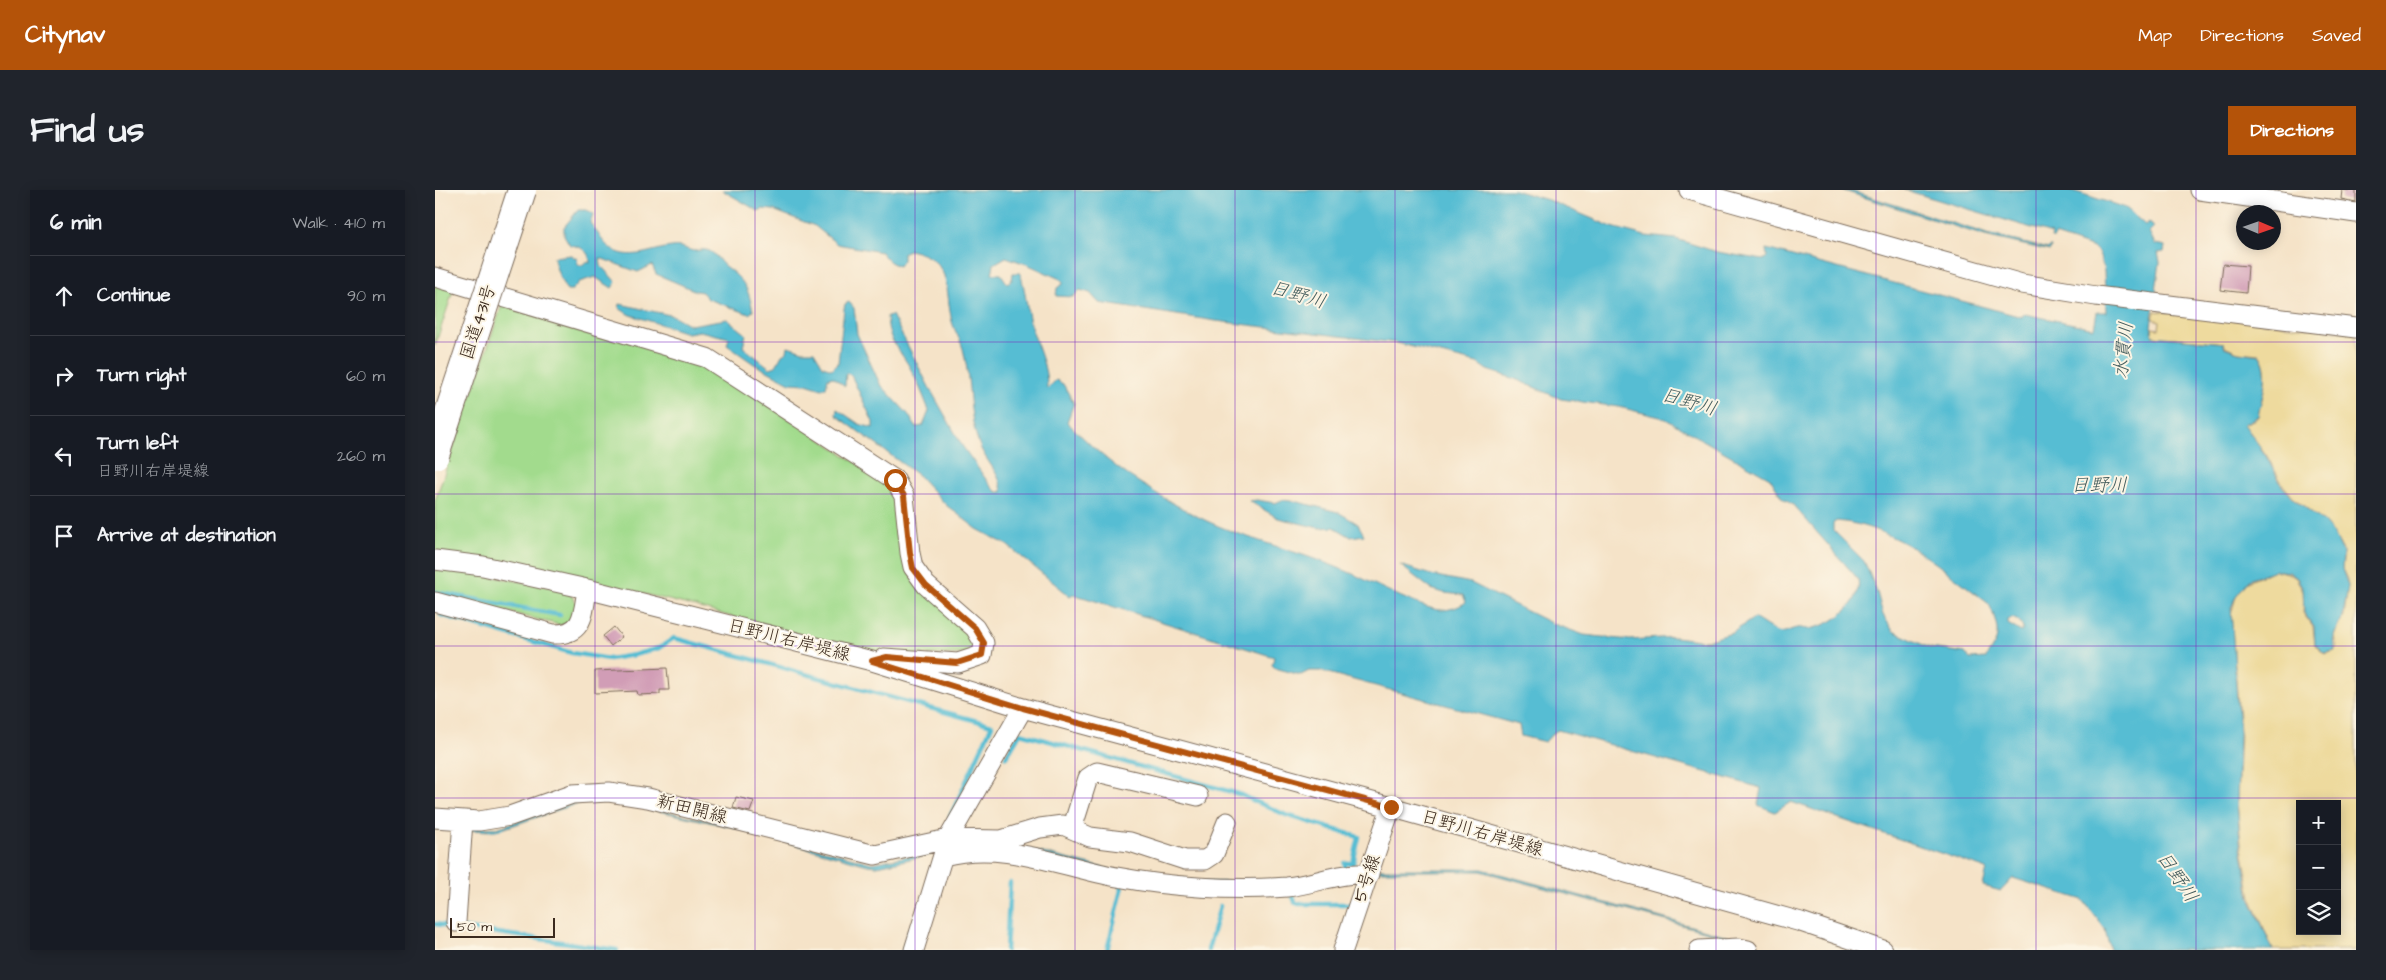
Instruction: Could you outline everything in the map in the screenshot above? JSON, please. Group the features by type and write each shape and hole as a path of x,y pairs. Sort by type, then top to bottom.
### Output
{"highway":[{"name":"国道431号","path":"435,400 504,190"},
{"name":"国道431号","path":"435,455 522,190"}],"street":[{"path":"1689,190 2021,284 2096,296 2356,328"},
{"path":"2200,190 2304,197 2356,213"},
{"path":"435,277 707,358 895,480 904,496 913,568 926,585 975,628 984,643 982,655 957,663 887,657 872,661"},
{"name":"日野川右岸堤線","path":"435,560 483,566 587,589 872,661 1023,708 1391,807 1801,922 1883,950"},
{"path":"435,602 553,634 564,634 574,630 582,619 587,589"},
{"path":"914,950 945,847 1023,708"},
{"path":"1072,829 1088,778 1097,772 1198,796"},
{"name":"新田開線","path":"435,818 479,821 510,816 571,794 609,792 648,798 875,855 945,847"},
{"name":"5号線","path":"1343,950 1391,807"},
{"path":"456,922 463,820"},
{"path":"945,847 1001,840 1041,828 1063,825 1090,837 1130,842 1185,860 1205,860 1214,854 1227,822"},
{"path":"945,847 1002,851 1056,861 1117,877 1216,888 1287,886 1347,874 1369,874"},
{"path":"1699,950 1739,948 1748,950"}],"green space":[{"path":"435,280 455,285 435,346"},
{"path":"503,302 708,365 896,489 906,556 977,638 975,654 869,655 693,606 554,572 435,552 435,501"},
{"path":"435,567 557,588 571,595 578,607 569,623 560,625 435,594"}],"sand":[{"path":"2155,311 2356,333 2356,950 2273,950 2251,897 2241,842 2237,802 2240,731 2231,615 2236,596 2246,583 2274,570 2288,573 2296,578 2304,592 2303,613 2313,627 2315,645 2324,654 2335,651 2337,647 2335,635 2344,616 2348,586 2342,569 2344,552 2334,534 2324,522 2294,498 2283,485 2267,456 2244,424 2256,419 2258,416 2264,393 2265,368 2259,354 2238,352 2225,346 2224,343 2153,336 2152,328 2159,329 2160,321 2153,319"}],"water":[{"name":"日野川","path":"722,190 1514,190 1548,200 1612,227 1645,236 1676,239 1717,252 1763,260 1767,257 1766,249 2022,317 2024,314 2094,328 2097,312 2106,312 2104,271 2099,253 2094,248 2055,235 2054,238 2051,238 2052,234 1905,190 2070,190 2126,208 2145,225 2149,222 2153,228 2149,232 2155,244 2165,246 2164,252 2158,253 2160,262 2151,326 2153,336 2224,343 2224,347 2238,352 2259,355 2263,361 2265,377 2258,416 2244,424 2266,456 2282,486 2294,499 2324,522 2334,534 2343,552 2342,569 2348,586 2342,621 2334,635 2335,651 2324,653 2315,644 2314,627 2304,613 2303,588 2297,578 2289,572 2274,570 2249,580 2236,596 2231,608 2239,732 2237,802 2240,842 2250,898 2273,950 2110,950 2105,929 2083,900 2013,878 2001,891 1983,886 1987,869 1791,802 1775,812 1758,805 1761,788 1558,730 1545,742 1521,736 1519,725 1321,671 1309,671 1301,675 1275,668 1272,665 1274,657 1073,594 1070,596 1007,545 977,529 946,505 919,476 836,415 837,409 859,424 873,428 873,422 851,375 846,373 845,386 833,377 828,378 826,387 822,389 806,384 790,383 754,364 727,345 729,338 700,331 687,333 628,314 619,308 620,304 674,316 690,325 727,319 746,334 743,347 770,368 776,366 782,355 787,352 788,346 803,351 814,351 823,366 832,369 838,363 844,309 845,304 849,302 854,308 857,334 880,384 908,414 916,427 923,426 929,411 915,377 890,334 887,316 892,315 929,387 963,447 990,485 997,492 1002,492 999,479 982,450 975,433 964,353 952,322 946,284 939,266 923,254 909,250 903,253 903,260 899,266 893,264 881,252 837,244 815,226 773,210 763,209 758,211","holes":["1006,257 1060,279 1064,283 1057,288 1056,296 1073,297 1080,290 1090,293 1099,303 1216,321 1397,343 1477,363 1487,370 1515,379 1561,399 1619,407 1664,418 1770,478 1782,498 1793,505 1858,579 1856,597 1843,613 1835,619 1826,624 1808,629 1798,628 1778,632 1754,618 1732,633 1706,641 1675,637 1630,640 1584,635 1551,623 1471,583 1431,575 1400,565 1431,589 1444,593 1463,595 1466,602 1457,607 1441,610 1420,605 1332,565 1206,521 1127,475 1067,422 1074,403 1063,384 1056,380 1047,389 1044,365 1031,326 1020,273 1013,273 1012,280 1007,283 1001,274 992,274 994,264","1837,521 1858,525 1879,531 1899,540 1918,551 1989,604 1995,621 1997,636 1986,658 1970,659 1965,653 1930,648 1893,631 1883,615 1877,592 1864,561 1833,530 1833,523","2011,618 2018,621 2023,628 2021,632 2008,624 2008,620"]},
{"path":"1841,190 1848,190 1987,234 2048,249 2051,247 2050,251 1985,236"},
{"path":"578,210 586,210 593,214 590,223 606,245 617,252 632,255 664,248 681,247 694,251 705,250 712,252 723,265 742,281 753,311 749,314 708,299 702,292 656,274 652,265 638,272 600,258 601,266 616,282 612,288 595,277 579,282 572,290 567,290 555,264 554,257 571,255 577,259 578,265 586,262 590,263 586,252 581,248 570,245 564,235 564,227"},
{"path":"1257,500 1275,503 1282,500 1298,502 1338,512 1358,524 1364,535 1351,537 1334,527 1319,528 1278,518 1249,501"},
{"path":"610,799 739,827 872,863 972,844 1003,845 1116,871 1200,882 1290,881 1345,869 1482,869 1757,944 1760,948 1757,949 1756,945 1481,871 1346,871 1288,884 1218,886 1115,873 1025,851 972,846 877,866 732,827 617,802 582,802 496,831 435,829 435,827 497,828 572,803"}],"building":[{"path":"2342,190 2356,190 2356,202 2341,199"},
{"path":"2223,264 2248,266 2246,293 2220,290"},
{"path":"614,627 622,637 611,646 603,636"},
{"path":"667,668 669,690 660,690 660,694 638,695 637,691 595,693 595,671"},
{"path":"736,797 754,801 750,812 733,808"}],"waterway":[{"path":"435,592 560,615"},
{"path":"441,615 572,653 609,659 659,648 674,638 992,725 950,817"},
{"path":"1006,757 1020,733 1239,794 1286,815 1359,837 1353,863 1345,863 1345,866"},
{"path":"1107,950 1122,890 1120,882"},
{"path":"1006,950 1010,883"},
{"path":"1292,894 1295,902 1298,904 1351,904"},
{"path":"1208,950 1220,906"},
{"path":"435,924 617,950"},
{"path":"904,950 910,930"}],"route":[{"path":"895,480 904,496 913,568 926,585 975,628 984,643 982,655 957,663 887,657 872,661 1023,708 1391,807"}],"water label":[{"name":"水貫川","path":"2124,350"}]}
